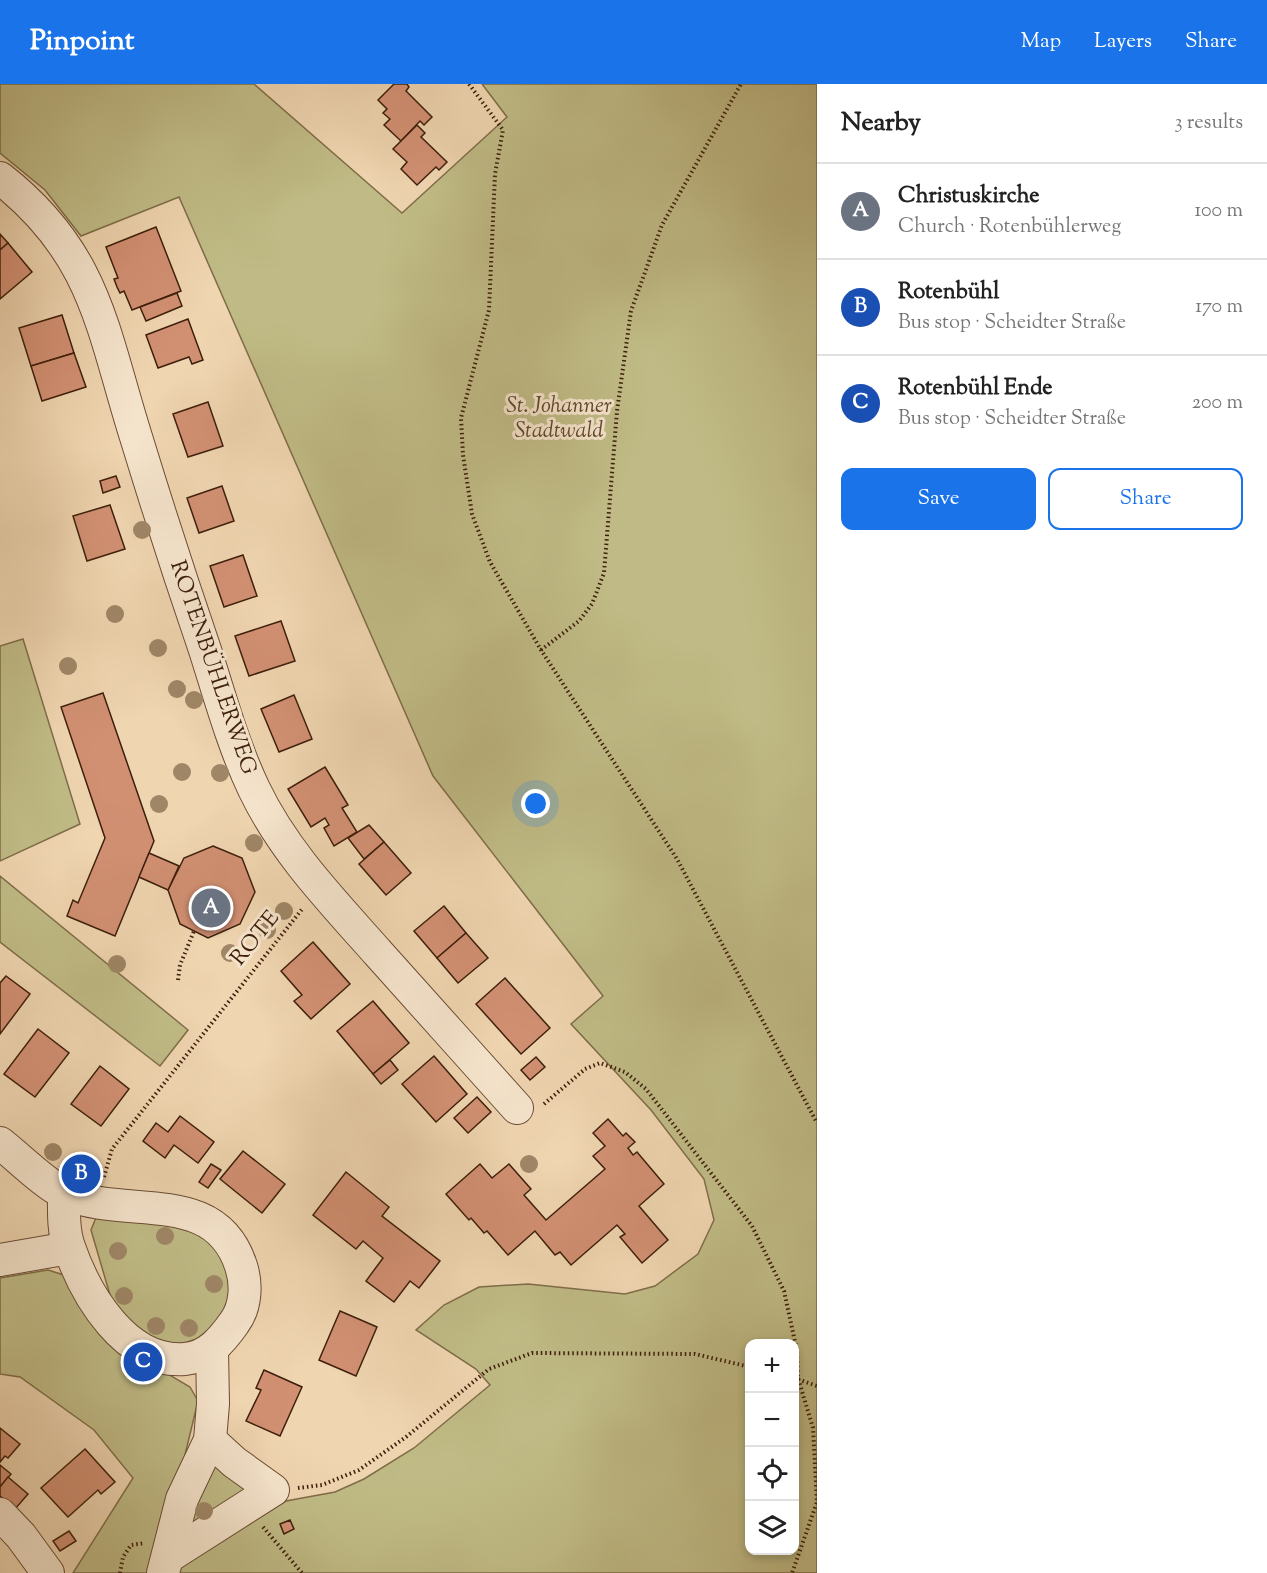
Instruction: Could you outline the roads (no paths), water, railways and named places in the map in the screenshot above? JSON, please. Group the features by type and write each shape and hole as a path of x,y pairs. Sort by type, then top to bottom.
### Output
{"street":[{"name":"ROTENBÜHLERWEG","path":"0,178 28,200 52,226 70,250 87,282 104,325 135,434 226,715 254,789 286,843 319,886 517,1108"},
{"path":"0,1143 64,1193 100,1202 188,1214 210,1221 225,1233 238,1255 244,1273 245,1295 238,1318 212,1349 196,1358 175,1360 160,1358 129,1341 107,1317 89,1290 69,1248 64,1228 64,1193"},
{"path":"0,1260 69,1248"},
{"path":"166,1565 182,1499 210,1440 213,1404 212,1349"},
{"path":"166,1565 273,1490 234,1462 210,1440"},
{"path":"0,1514 21,1536 48,1573"}],"place":[{"name":"Christuskirche","path":"211,908"},
{"name":"Rotenbühl","path":"81,1174"},
{"name":"Rotenbühl Ende","path":"143,1362"}],"park label":[{"name":"St. Johanner Stadtwald","path":"559,420"}]}
